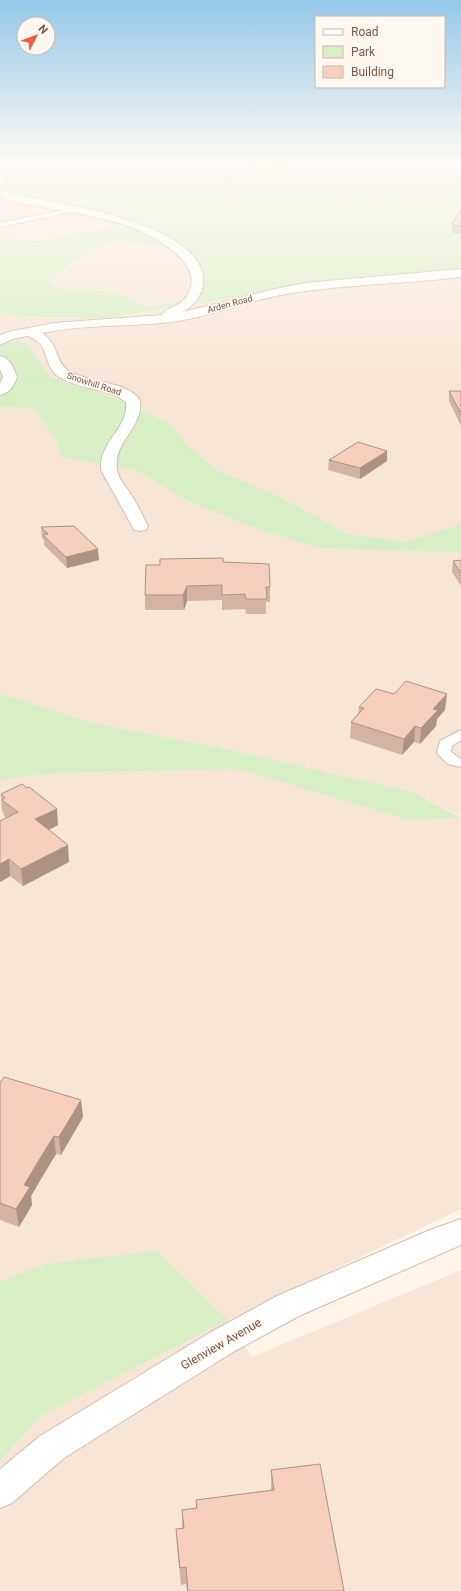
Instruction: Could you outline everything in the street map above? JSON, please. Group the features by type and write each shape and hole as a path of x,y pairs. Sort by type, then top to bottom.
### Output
{"street":[{"path":"160,238 176,246 193,263 198,274 197,288 192,300 184,307 160,319"},
{"name":"Arden Road","path":"0,341 8,336 68,325 160,319 201,312 305,286 461,273"},
{"name":"Snowhill Road","path":"30,332 44,340 55,365 60,372 75,380 121,392 132,400 134,410 113,445 109,455 108,469 112,480 119,488 140,526"},
{"path":"0,360 10,373 10,377 6,386 0,391"},
{"name":"Glenview Avenue","path":"0,1491 52,1447 222,1342 288,1306 441,1239 461,1232"}],"lane":[{"path":"461,734 445,744 444,753 453,761 461,763"}],"shaded area":[{"path":"11,238 50,238 35,241"},
{"path":"116,241 163,247 183,262 192,276 188,299 147,308 117,292 56,289 49,281 72,265 91,249"},
{"path":"461,267 461,524 405,542 348,534 278,496 217,470 187,445 170,424 120,400 51,377 27,344 0,334 0,313 24,317 140,313 229,299 302,283 424,272"},
{"path":"0,407 34,408 55,438 61,457 135,470 188,501 252,527 319,548 461,553 461,817 412,792 222,748 97,724 0,694"},
{"path":"238,769 405,819 461,817 461,1209 228,1320 41,1265 0,1282 0,780 55,773"},
{"path":"461,1270 461,1591 0,1591 0,1461 41,1416 228,1320 252,1357"}],"green space":[{"path":"0,238 35,241 50,238 461,238 461,267 424,272 302,283 229,299 104,318 24,317 0,313","holes":["116,241 163,247 183,262 192,276 188,299 147,308 117,292 56,289 49,281 91,249"]},
{"path":"0,334 27,344 51,377 120,400 170,424 187,445 217,470 278,496 348,534 405,542 461,524 461,553 319,548 252,527 188,501 135,470 61,457 55,438 34,408 0,407"},
{"path":"0,694 97,724 222,748 412,792 461,818 405,819 238,769 55,773 0,780"},
{"path":"157,1251 228,1320 41,1416 0,1461 0,1282 41,1265"}],"building":[{"path":"449,391 461,391 461,414"},
{"path":"358,442 387,451 360,468 329,460"},
{"path":"74,526 98,549 66,557 43,535 48,534 41,527"},
{"path":"223,558 223,562 269,564 270,587 266,587 267,599 246,599 245,594 222,595 222,585 187,586 183,595 145,595 146,565 160,565 160,559"},
{"path":"461,560 461,573 453,561"},
{"path":"406,681 447,694 433,709 438,710 421,728 415,726 404,739 351,722 364,708 359,707 376,689 394,694"},
{"path":"22,784 27,788 29,787 57,809 35,819 68,845 21,869 9,859 0,864 0,821 18,812 2,800 5,798 1,794"},
{"path":"4,1077 81,1100 59,1137 54,1136 24,1185 30,1187 16,1209 0,1203 0,1083"},
{"path":"320,1464 344,1591 188,1591 186,1567 180,1568 176,1529 184,1528 182,1510 197,1508 196,1500 274,1490 271,1470"}]}
